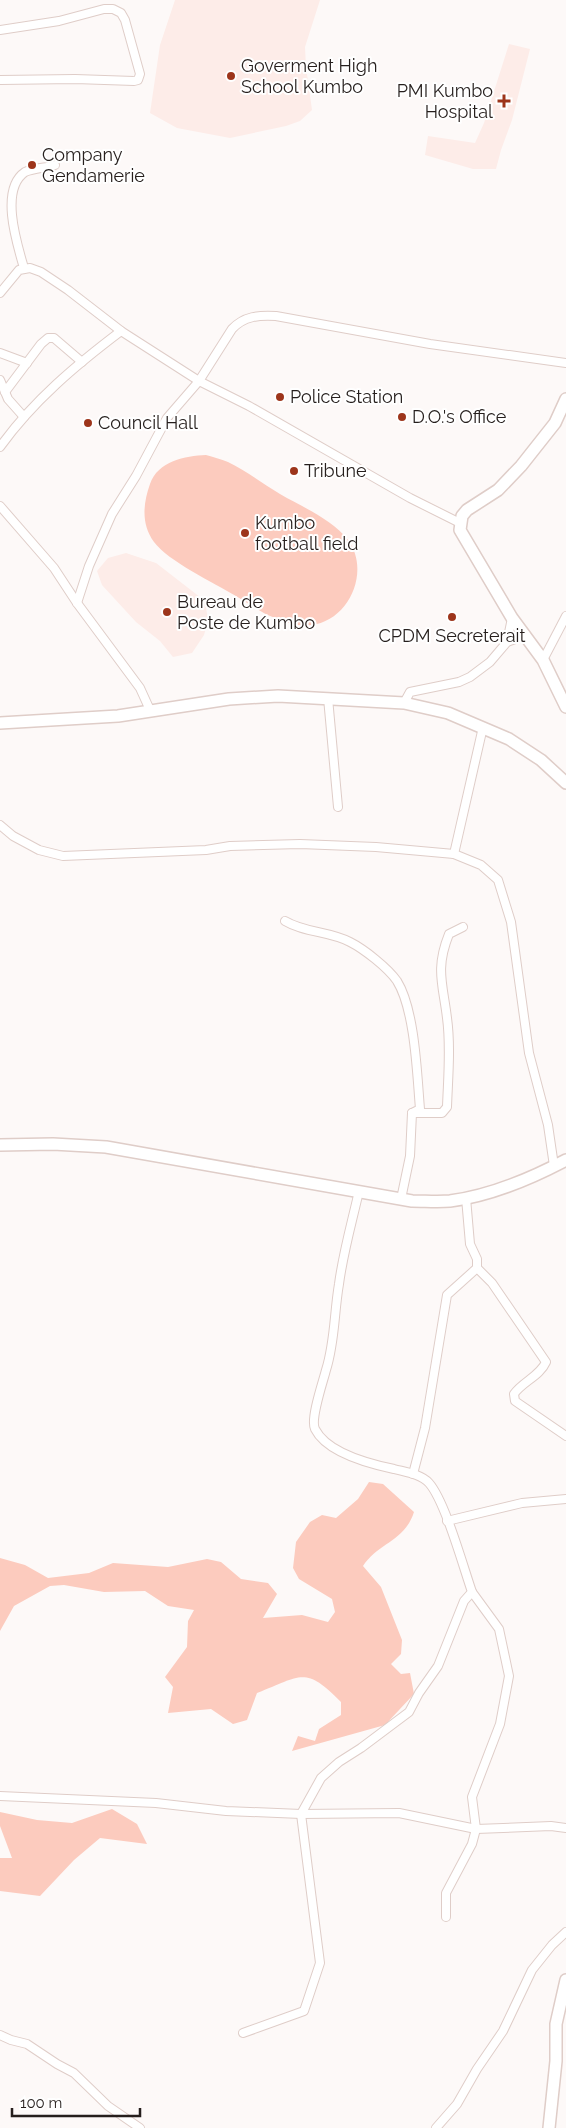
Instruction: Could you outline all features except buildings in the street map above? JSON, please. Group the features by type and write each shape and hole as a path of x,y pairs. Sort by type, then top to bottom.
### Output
{"street":[{"path":"0,30 59,21 104,8 114,9 121,13 125,20 140,74 138,80 134,81 75,79 0,80"},
{"path":"24,268 7,216 8,190 12,182 24,173 55,166"},
{"path":"0,293 13,275 24,268 41,272 68,290 121,331 198,381 249,406 416,501 460,523"},
{"path":"77,603 89,566 112,514 136,476 167,418 198,381 238,323 259,315 276,316 430,344 566,363"},
{"path":"0,446 24,417 82,362 121,331"},
{"path":"5,392 40,344 48,338 54,338 82,362"},
{"path":"0,353 27,363"},
{"path":"0,380 8,399 24,417"},
{"path":"566,400 555,423 516,472 498,490 467,510 460,523 462,535 512,618 543,660 566,707"},
{"path":"0,506 54,568 77,603 134,680 150,710"},
{"path":"543,660 566,616"},
{"path":"404,704 410,692 458,682 470,677 490,662 507,642 512,618"},
{"path":"507,642 526,635"},
{"path":"0,723 118,716 229,699 278,696 404,704 448,713 483,727 509,740 541,760 566,783"},
{"path":"328,698 338,807"},
{"path":"454,854 483,727"},
{"path":"0,825 13,836 39,850 63,856 196,851 230,846 300,844 376,847 454,854 481,865 498,880 511,922 529,1053 548,1125 554,1166"},
{"path":"285,920 295,926 331,934 354,944 379,964 397,982 405,1002 417,1075 420,1108 412,1113"},
{"path":"412,1113 442,1113 447,1107 449,1056 447,1019 440,984 440,967 449,934 463,928"},
{"path":"401,1199 410,1156 412,1113"},
{"path":"0,1145 53,1144 106,1147 401,1199 436,1202 466,1198 505,1186 566,1160"},
{"path":"359,1191 339,1284 330,1357 318,1402 314,1427 322,1440 333,1448 373,1464 412,1474 428,1481 435,1492 447,1521 472,1592 499,1629 508,1676 500,1724 472,1797 476,1829 472,1844 446,1893 446,1917"},
{"path":"466,1198 470,1244 477,1259 477,1268 492,1283 546,1362 544,1368 517,1389 514,1394 515,1401 566,1436"},
{"path":"412,1474 426,1428 447,1295 477,1268"},
{"path":"447,1521 522,1503 566,1499"},
{"path":"243,2033 304,2011 320,1963 301,1814 321,1778 339,1762 409,1712 419,1693 438,1666 464,1601 472,1592"},
{"path":"0,1796 156,1803 226,1811 301,1814 399,1814 476,1829 551,1826 566,1828"},
{"path":"436,2128 457,2104 487,2053 503,2031 532,1970 552,1945 566,1932"},
{"path":"549,2128 556,2061 556,2024 566,1980"},
{"path":"0,2034 11,2040 32,2046 57,2064 74,2072 108,2106 140,2128"}],"shaded area":[{"name":"Goverment High School Kumbo","path":"175,0 320,0 305,47 312,110 300,121 286,126 230,138 177,128 150,113 160,45"},
{"name":"PMI Kumbo Hospital","path":"509,44 530,49 512,120 496,169 473,169 425,155 428,136 475,143 484,123"},
{"name":"Kumbo football field","path":"206,455 225,461 248,473 334,526 348,540 355,552 356,579 352,593 345,605 336,614 324,621 311,625 293,624 279,620 260,611 180,564 154,542 147,528 144,514 148,491 154,476 159,470 173,461"},
{"name":"Bureau de Poste de Kumbo","path":"126,553 156,563 205,601 208,620 204,635 192,653 173,657 160,641 136,622 102,585 97,571 108,558"},
{"path":"369,1482 383,1484 414,1512 410,1522 398,1536 369,1558 363,1566 381,1587 402,1640 401,1654 391,1664 401,1674 410,1673 414,1694 385,1725 292,1751 298,1736 315,1741 319,1729 341,1715 341,1702 329,1690 310,1678 302,1677 257,1693 247,1720 233,1724 211,1709 168,1713 173,1687 165,1677 187,1647 188,1621 194,1610 168,1606 145,1591 104,1592 64,1585 50,1586 14,1606 0,1631 0,1558 25,1565 48,1578 89,1573 113,1563 168,1567 207,1559 221,1562 241,1579 268,1583 277,1594 263,1618 302,1615 328,1622 335,1612 332,1599 299,1579 293,1568 296,1542 310,1522 322,1515 336,1518 358,1499"},
{"path":"112,1809 137,1824 147,1844 100,1838 74,1860 40,1896 0,1891 0,1858 12,1858 0,1826 0,1812 37,1820 72,1823"}],"place":[{"name":"Goverment High School Kumbo","path":"231,76"},
{"name":"PMI Kumbo Hospital","path":"504,101"},
{"name":"Company Gendamerie","path":"32,165"},
{"name":"Police Station","path":"280,397"},
{"name":"D.O.'s Office","path":"402,417"},
{"name":"Council Hall","path":"88,423"},
{"name":"Tribune","path":"294,471"},
{"name":"Kumbo football field","path":"245,533"},
{"name":"Bureau de Poste de Kumbo","path":"167,612"},
{"name":"CPDM Secreterait","path":"452,617"}]}
